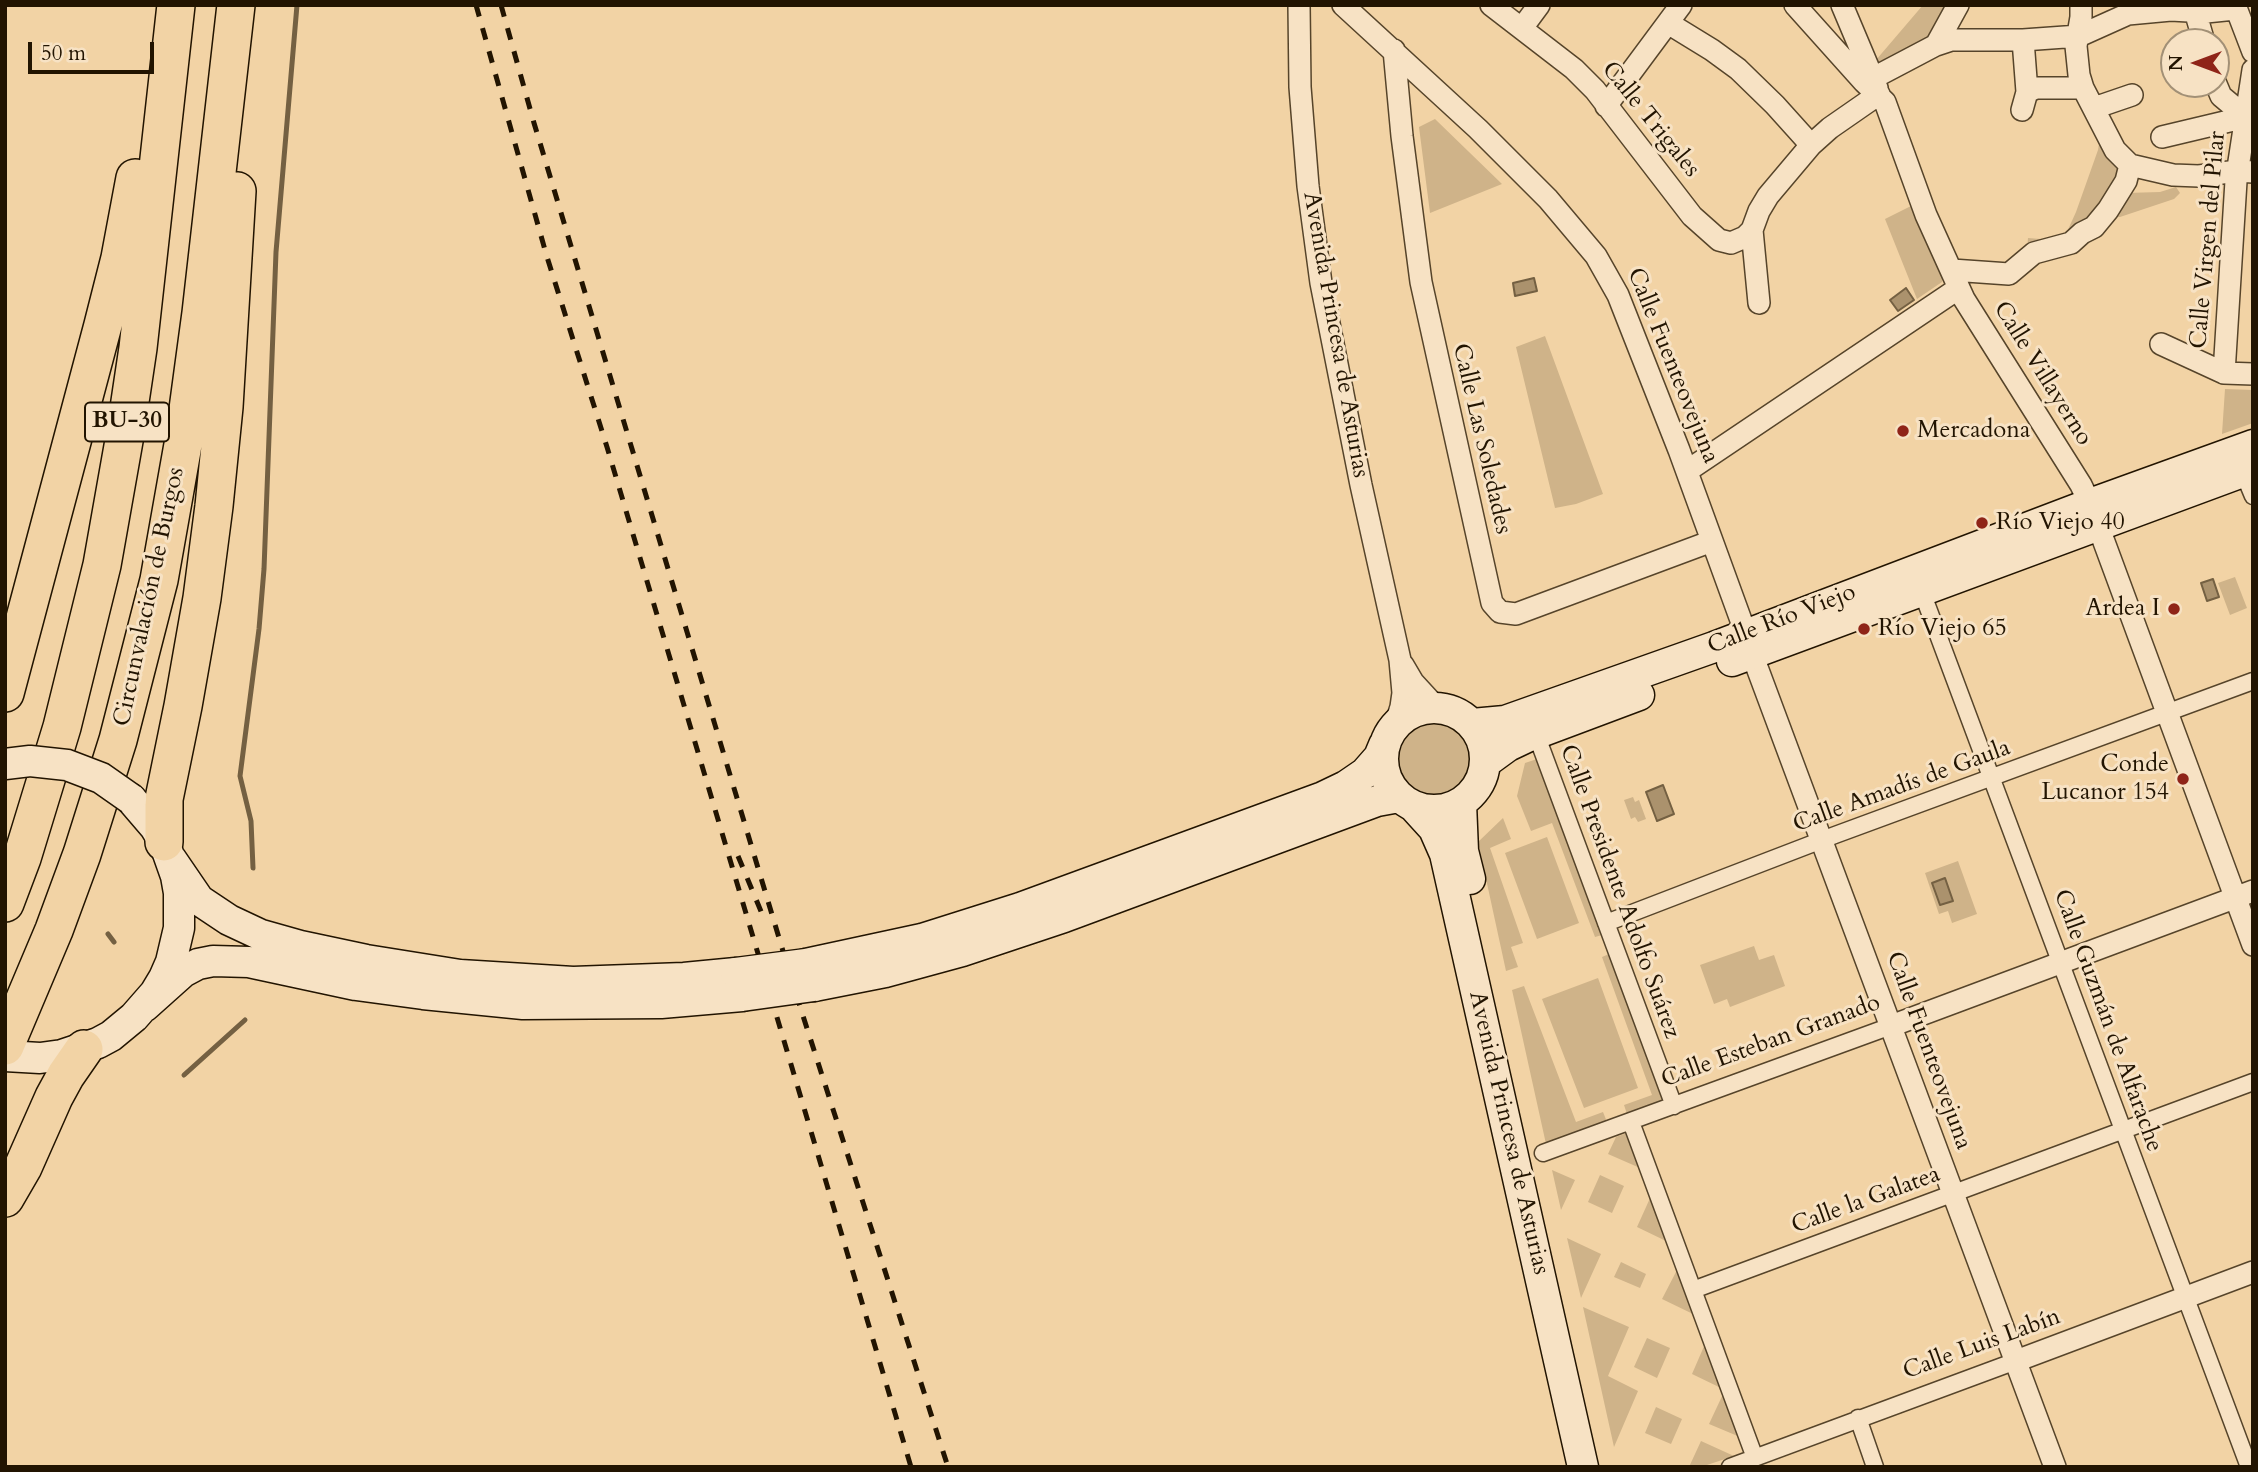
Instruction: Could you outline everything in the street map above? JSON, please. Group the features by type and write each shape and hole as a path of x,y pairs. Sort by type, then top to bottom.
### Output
{"highway":[{"path":"5,693 120,258 150,99 163,5"},
{"name":"BU-30","path":"5,902 22,858 62,727 102,565 138,348 176,5"},
{"name":"Circunvalación de Burgos","path":"5,1046 27,998 82,854 118,740 159,580 186,426 236,5"},
{"path":"168,851 164,799 202,598 218,469 250,5"},
{"path":"5,1198 23,1167 54,1097 84,1049"}],"main road":[{"name":"Calle Río Viejo","path":"1486,762 1508,746 1749,644 2093,515 2250,470"},
{"name":"Calle Río Viejo","path":"1472,724 1505,721 1922,592 2093,515"},
{"path":"5,1056 40,1058 84,1049 111,1036 183,972 198,964 213,961 249,962 356,985 523,1004 661,1003 739,985 810,975 885,972 961,951 1063,917 1377,801 1407,802 1436,810 1461,803 1477,787 1486,762 1482,740 1472,724 1456,712 1436,707 1415,711 1390,735 1379,757 1365,773 1346,786 1310,802 1020,908 810,975"},
{"path":"1390,735 1384,771 1393,790 1407,802"},
{"path":"5,764 30,761 67,765 101,778 131,799 149,819 200,900 229,920 261,935 366,960 460,975 573,982 684,978 739,985"},
{"name":"Avenida Princesa de Asturias","path":"1407,802 1434,829 1445,854 1583,1467"},
{"name":"Avenida Princesa de Asturias","path":"1461,803 1464,851 1602,1467"},
{"path":"145,1006 164,978 178,936 179,893 168,851"}],"street":[{"path":"1299,13 1316,5"},
{"name":"Calle Fuenteovejuna","path":"1343,5 1478,129 1548,199 1596,256 1618,295 1687,471 2055,1467"},
{"name":"Calle Trigales","path":"1491,5 1574,69 1596,91 1692,216 1718,240 1731,243 1745,237 1752,230"},
{"path":"1522,28 1539,5"},
{"path":"1606,106 1681,5"},
{"name":"Calle Villayerno","path":"1795,5 1864,82 1876,87 1885,102 1926,215 1964,299 2076,477 2093,515 2166,713 2244,894 2253,945"},
{"path":"1842,5 1876,87"},
{"path":"1936,45 1958,5"},
{"path":"2081,5 2076,46 2079,75 2115,150 2130,165 2173,175 2199,176 2245,171"},
{"path":"1759,303 1752,230 1768,196 1811,145 1876,87 1879,75 1936,45 1951,40 2023,40 2079,36 2128,14 2235,7 2253,52"},
{"path":"2195,11 2200,28"},
{"name":"Avenida Princesa de Asturias","path":"1299,13 1300,87 1308,186 1321,284 1400,660 1403,693 1390,735"},
{"path":"1668,23 1738,69 1811,145"},
{"path":"2023,40 2024,101 2036,88 2083,88"},
{"name":"Calle Las Soledades","path":"1394,50 1421,282 1492,603 1500,612 1516,614 1712,541"},
{"name":"Calle Virgen del Pilar","path":"2224,373 2245,171 2246,117 2253,70"},
{"path":"2094,108 2132,95"},
{"path":"2223,98 2246,117"},
{"path":"2162,137 2246,117"},
{"name":"Calle Villayerno","path":"1956,279 2010,274 2034,254 2071,243 2094,227 2108,210 2126,181 2130,165"},
{"path":"1687,471 1956,279"},
{"path":"2161,344 2224,373 2253,374"},
{"name":"Calle Guzmán de Alfarache","path":"1922,592 2249,1467"},
{"name":"Avenida Princesa de Asturias","path":"1400,660 1413,682 1436,707"},
{"name":"Calle Amadís de Gaula","path":"1606,923 2253,681"},
{"name":"Calle Presidente Adolfo Suárez","path":"1536,734 1674,1106"},
{"name":"Calle Esteban Granado","path":"1543,1153 2244,894"},
{"name":"Calle la Galatea","path":"1693,1290 2253,1082"},
{"path":"1631,1122 1755,1458"},
{"name":"Calle Luis Labín","path":"1730,1467 2253,1272"},
{"path":"1858,1418 1875,1467"}],"shaded area":[{"path":"1923,5 1948,5 1926,41 1879,67 1876,60"},
{"path":"1435,119 1502,184 1430,213 1419,127"},
{"path":"2100,138 2121,171 2117,187 2101,213 2071,237 2027,251 2028,238 2053,240 2066,234 2098,150"},
{"path":"2176,187 2180,193 2174,199 2120,217 2110,217 2126,193 2160,192"},
{"path":"1917,203 1943,273 1942,282 1917,299 1885,219"},
{"path":"1534,278 1537,291 1515,296 1513,283"},
{"path":"1906,288 1914,300 1898,311 1890,300"},
{"path":"1545,336 1603,494 1555,508 1516,347"},
{"path":"2225,389 2253,390 2253,423 2222,434"},
{"path":"2235,577 2247,608 2230,615 2218,583"},
{"path":"2213,579 2219,597 2207,601 2201,583"},
{"path":"1435,724 1455,730 1465,740 1471,760 1465,780 1455,790 1435,796 1415,790 1405,780 1399,760 1405,740 1415,730"},
{"path":"1537,759 1602,935 1595,937 1552,823 1531,831 1517,796 1525,763"},
{"path":"1663,785 1674,814 1657,821 1646,792"},
{"path":"1633,797 1635,802 1639,800 1646,819 1638,822 1635,817 1631,819 1624,800"},
{"path":"1503,818 1511,839 1490,848 1523,943 1511,947 1518,967 1506,971 1478,842"},
{"path":"1547,837 1579,923 1537,939 1505,853"},
{"path":"1958,861 1977,914 1952,923 1948,911 1939,914 1925,873"},
{"path":"1945,878 1953,901 1940,905 1932,883"},
{"path":"1754,946 1759,960 1774,955 1785,986 1730,1007 1727,999 1714,1004 1700,965"},
{"path":"1609,954 1663,1101 1627,1114 1624,1105 1652,1095 1602,957"},
{"path":"1598,978 1638,1088 1584,1108 1542,999"},
{"path":"1524,986 1576,1122 1603,1112 1607,1122 1546,1144 1512,990"},
{"path":"1627,1133 1640,1168 1608,1154 1616,1137"},
{"path":"1552,1170 1575,1180 1561,1210"},
{"path":"1600,1175 1624,1186 1612,1213 1588,1202"},
{"path":"1651,1196 1666,1241 1637,1227"},
{"path":"1567,1238 1601,1254 1581,1298"},
{"path":"1621,1262 1646,1274 1640,1288 1614,1277"},
{"path":"1677,1270 1693,1314 1662,1299"},
{"path":"1583,1307 1629,1327 1608,1376 1638,1391 1614,1447"},
{"path":"1647,1338 1670,1348 1657,1378 1634,1367"},
{"path":"1705,1344 1721,1388 1692,1374"},
{"path":"1724,1392 1740,1437 1709,1424"},
{"path":"1656,1407 1682,1419 1671,1444 1645,1433"},
{"path":"1701,1441 1734,1456 1701,1467 1689,1467"}],"waterway":[{"path":"253,868 251,821 240,776 264,569 276,252 297,5"},
{"path":"108,934 114,942"},
{"path":"184,1075 245,1020"}],"railway":[{"path":"476,5 547,257 607,447 911,1467"},
{"path":"501,5 795,991 948,1467"},
{"path":"738,856 765,921"}],"place":[{"name":"Mercadona","path":"1903,431"},
{"name":"Río Viejo 40","path":"1982,523"},
{"name":"Ardea I","path":"2174,609"},
{"name":"Río Viejo 65","path":"1864,629"},
{"name":"Conde Lucanor 154","path":"2183,779"}]}
